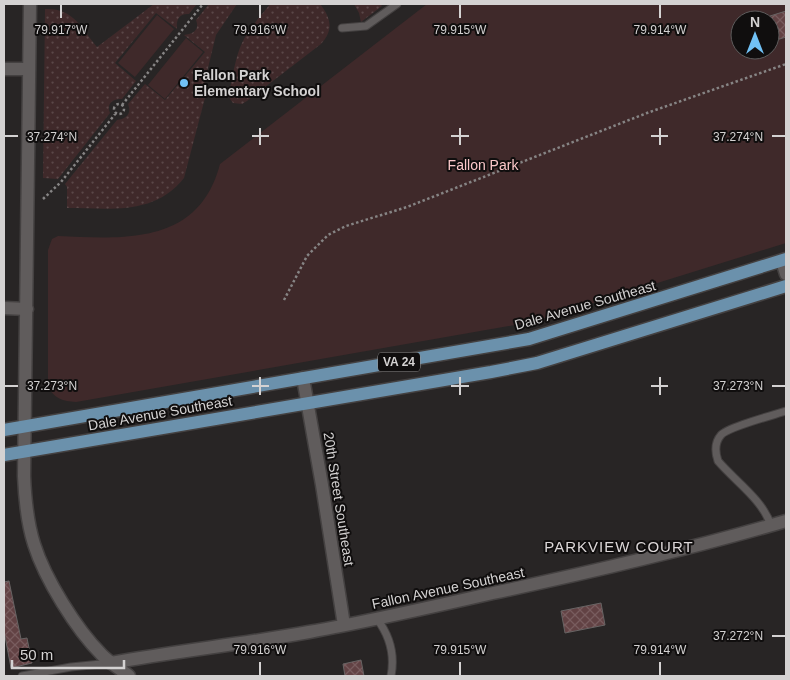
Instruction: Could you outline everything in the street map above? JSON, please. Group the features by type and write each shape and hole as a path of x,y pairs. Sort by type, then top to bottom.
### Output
{"main road":[{"name":"Dale Avenue Southeast","path":"4,430 529,339 784,260"},
{"name":"Dale Avenue Southeast","path":"4,455 538,363 786,286"}],"street":[{"path":"30,4 24,452 26,510 34,544 48,577 72,617 92,644 111,663 129,676"},
{"path":"4,69 29,69"},
{"path":"784,260 786,274"},
{"path":"4,308 27,309"},
{"name":"20th Street Southeast","path":"303,378 344,625"},
{"name":"Fallon Avenue Southeast","path":"111,663 171,652 238,644 377,619 642,559 786,521"}],"lane":[{"path":"342,28 366,26 397,4"},
{"path":"771,525 766,512 759,502 718,461 715,453 716,444 723,433 786,411"},
{"path":"377,619 390,642 393,658 391,676"},
{"path":"22,676 71,667 111,663"}],"path":[{"path":"116,113 115,106 122,105 203,4"},
{"path":"284,300 307,256 328,235 346,226 407,207 647,113 786,64"},
{"path":"116,113 122,113 124,110 122,105"},
{"path":"43,199 61,182 116,113"}],"green space":[{"path":"154,4 197,4 189,14 179,18 177,29 156,13 115,63 136,81 122,99 111,102 109,107 110,113 58,179 43,178 45,9 63,12 76,20 97,47"},
{"path":"209,4 237,4 216,35 202,93 206,94 184,178 159,199 145,204 115,209 67,208 67,187 65,184 117,120 129,113 128,104 145,84 165,100 205,52 184,35 195,31 197,26 196,20"},
{"path":"270,4 320,4 329,19 328,34 321,44 247,101 242,104 233,103 229,93 242,43 255,22"},
{"path":"354,4 380,4 382,6 361,22"},
{"name":"Fallon Park","path":"427,4 786,4 786,243 532,322 76,402 56,397 48,386 48,250 52,239 58,236 109,237 133,236 156,232 177,223 195,210 210,190 220,164"},
{"path":"157,15 174,29 135,77 118,63"},
{"path":"186,38 203,52 165,99 148,85"}],"building":[{"path":"786,11 786,37 780,39 780,13"},
{"path":"9,581 21,639 27,638 32,663 11,668 4,631 4,582"},
{"path":"601,603 605,625 565,633 561,611"},
{"path":"361,660 364,676 345,676 343,664"}],"place":[{"name":"Fallon Park Elementary School","path":"184,83"}],"district":[{"name":"PARKVIEW COURT","path":"619,546"}]}
